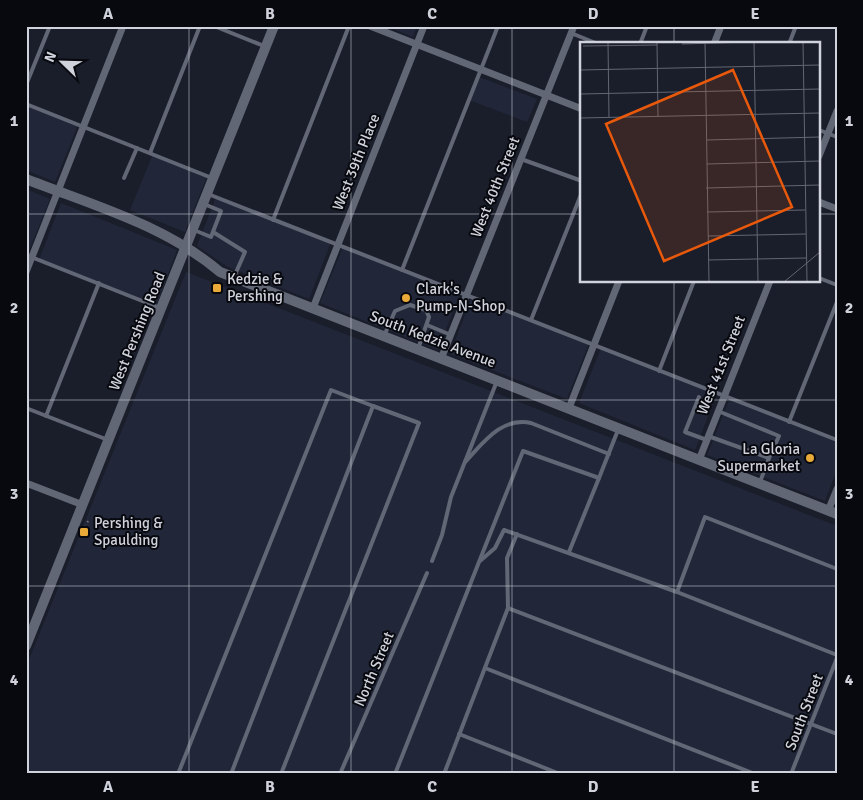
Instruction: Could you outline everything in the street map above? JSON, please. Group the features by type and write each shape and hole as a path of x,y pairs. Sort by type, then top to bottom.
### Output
{"main road":[{"name":"West Pershing Road","path":"26,646 274,26"},
{"name":"South Kedzie Avenue","path":"26,179 159,232 187,246 220,272 234,278 832,512"}],"street":[{"path":"26,272 29,256 58,192 123,26"},
{"path":"370,26 580,108"},
{"name":"West 39th Place","path":"313,308 424,26"},
{"path":"715,42 721,26"},
{"name":"West 40th Street","path":"441,358 572,30"},
{"path":"820,153 837,111"},
{"path":"820,202 837,209"},
{"path":"569,408 619,282"},
{"name":"West 41st Street","path":"699,460 770,282"},
{"path":"26,483 83,506"},
{"path":"832,512 837,489"}],"lane":[{"path":"26,85 50,26"},
{"path":"150,153 200,26"},
{"path":"214,26 266,47"},
{"path":"273,220 349,26"},
{"path":"402,270 498,26"},
{"path":"641,42 647,26"},
{"path":"790,42 796,26"},
{"path":"572,30 594,42"},
{"path":"26,104 214,178"},
{"path":"820,130 837,137"},
{"path":"124,178 137,148"},
{"path":"521,159 580,179"},
{"path":"208,194 837,440"},
{"path":"531,320 580,197"},
{"path":"194,230 211,237 213,232 221,211 204,204"},
{"path":"213,232 244,252 234,278"},
{"path":"29,256 162,308"},
{"path":"820,278 837,285"},
{"path":"659,371 694,282"},
{"path":"46,416 99,283"},
{"path":"789,422 837,302"},
{"path":"384,336 395,311 410,305 426,310 430,317 428,326 417,349"},
{"path":"428,326 451,335"},
{"path":"432,562 442,535 451,497 497,380"},
{"path":"178,774 331,390 419,423 281,774"},
{"path":"699,396 686,432 769,458"},
{"path":"231,774 374,406"},
{"path":"26,408 109,441"},
{"path":"718,412 779,436 759,483"},
{"path":"464,464 498,429 518,420 531,423 609,454"},
{"path":"569,552 619,428"},
{"path":"396,774 523,451 600,478"},
{"path":"677,592 705,517 837,569"},
{"path":"479,562 495,548 504,530 677,592 837,656"},
{"path":"444,774 508,608 507,558 517,534"},
{"name":"North Street","path":"340,774 427,573"},
{"path":"508,608 837,734"},
{"name":"South Street","path":"791,774 837,656"},
{"path":"485,668 755,774"},
{"path":"459,734 560,774"}],"path":[{"path":"81,537 88,520"}],"shaded area":[{"path":"386,26 417,26 413,37"},
{"path":"479,77 537,99 527,122 469,100"},
{"path":"26,104 78,125 55,182 26,170"},
{"path":"153,154 207,176 185,232 130,210"},
{"path":"26,189 50,199 27,255 26,255"},
{"path":"216,197 331,242 309,299 228,267 197,246"},
{"path":"61,203 177,250 156,306 39,260"},
{"path":"343,247 460,293 438,350 320,303"},
{"path":"186,272 837,526 837,774 26,774 26,667"},
{"path":"472,297 589,343 567,399 450,354"},
{"path":"601,348 717,393 695,450 579,403"},
{"path":"730,398 837,440 837,469 825,501 707,455"}],"place":[{"name":"Kedzie & Pershing","path":"217,288"},
{"name":"Clark's Pump-N-Shop","path":"406,298"},
{"name":"La Gloria Supermarket","path":"810,458"},
{"name":"Pershing & Spaulding","path":"84,532"}]}
